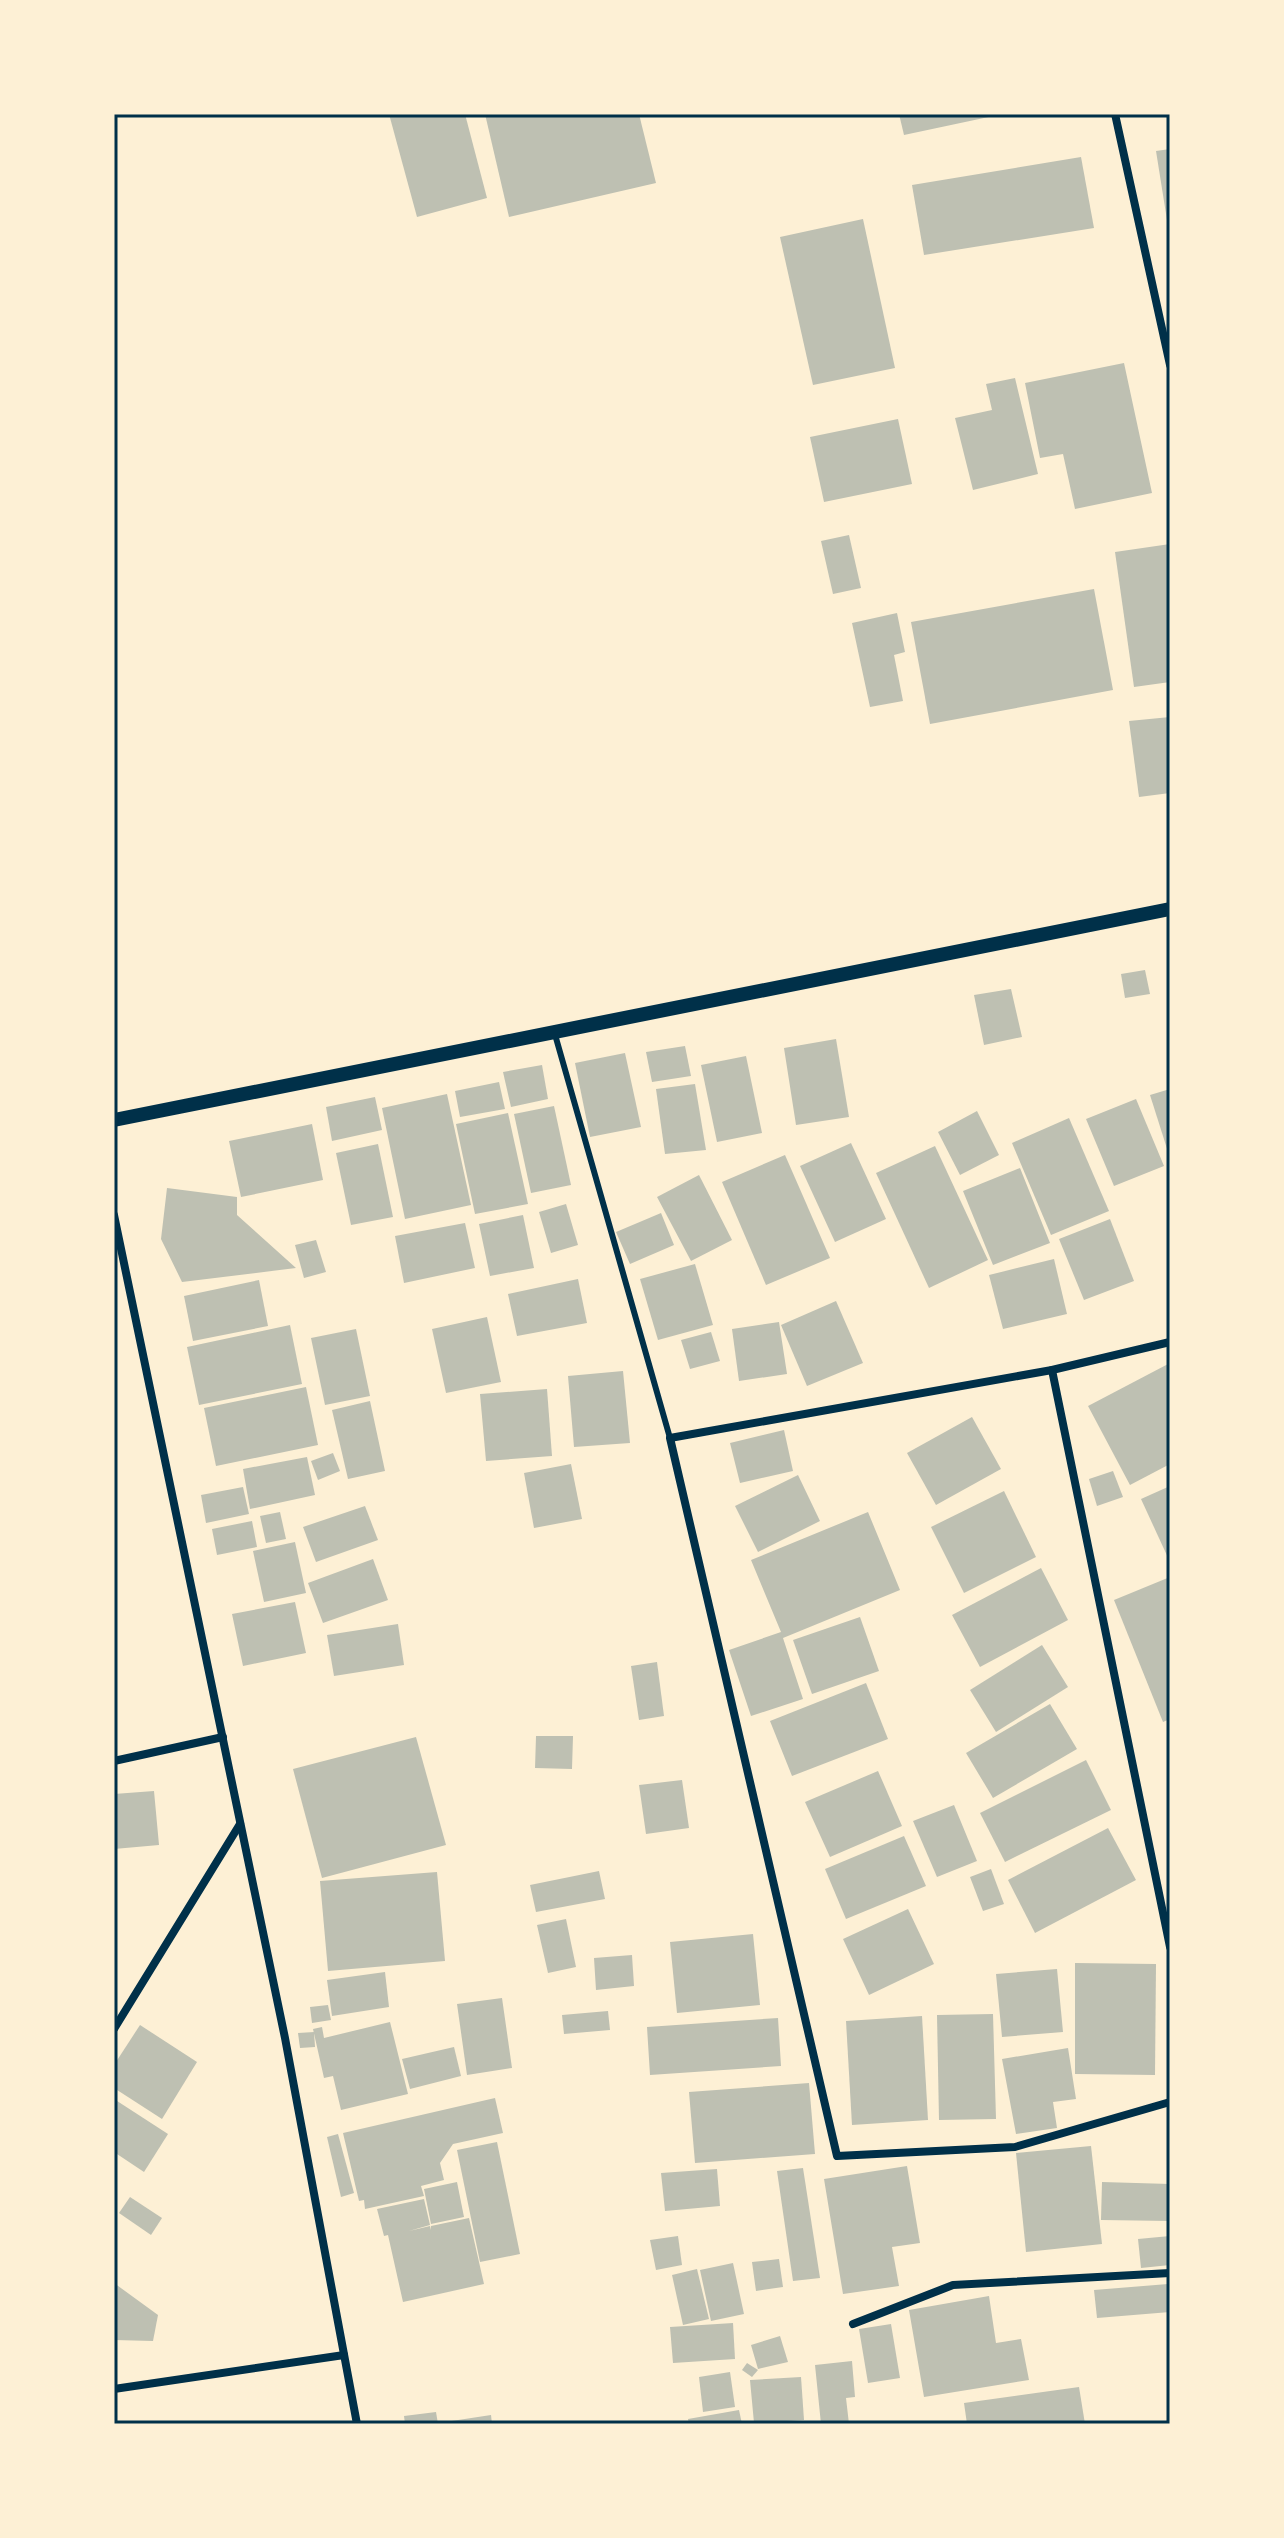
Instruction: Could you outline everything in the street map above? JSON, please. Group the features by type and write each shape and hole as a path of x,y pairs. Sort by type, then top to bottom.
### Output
{"street":[{"path":"1115,114 1170,365"},
{"path":"114,1120 1170,909"},
{"path":"114,1215 288,2053 357,2424"},
{"path":"1170,1342 1052,1370 670,1438 837,2156 1015,2147 1170,2102"},
{"path":"1052,1370 1170,1947"},
{"path":"114,1761 223,1737"},
{"path":"114,2029 240,1824"},
{"path":"853,2324 953,2285 1170,2273"},
{"path":"114,2389 344,2355"}],"lane":[{"path":"554,1031 670,1438"}],"building":[{"path":"389,114 465,114 487,198 417,217"},
{"path":"485,114 639,114 656,183 509,217"},
{"path":"899,114 998,114 998,115 904,135"},
{"path":"1170,149 1170,220 1167,220 1156,151"},
{"path":"1081,157 1094,228 924,255 912,185"},
{"path":"863,219 895,368 813,385 780,237"},
{"path":"1124,363 1152,493 1075,509 1063,454 1040,458 1025,383"},
{"path":"1015,378 1038,474 973,490 955,418 992,410 986,384"},
{"path":"898,419 912,484 824,502 810,437"},
{"path":"849,535 861,588 833,594 821,541"},
{"path":"1170,544 1170,682 1134,687 1115,552"},
{"path":"1094,589 1113,690 930,724 911,622"},
{"path":"897,613 905,652 894,655 903,701 870,707 852,623"},
{"path":"1170,717 1170,793 1139,797 1129,721"},
{"path":"1145,970 1150,994 1125,998 1121,974"},
{"path":"1011,989 1022,1037 984,1045 974,995"},
{"path":"836,1039 849,1117 796,1125 784,1048"},
{"path":"685,1046 691,1076 652,1082 646,1052"},
{"path":"625,1053 641,1127 590,1137 575,1063"},
{"path":"746,1056 762,1133 717,1142 701,1065"},
{"path":"542,1065 548,1099 511,1107 503,1072"},
{"path":"499,1082 505,1109 460,1117 455,1091"},
{"path":"695,1084 706,1150 665,1154 656,1089"},
{"path":"1170,1089 1170,1155 1169,1155 1150,1095"},
{"path":"447,1094 471,1205 405,1219 382,1108"},
{"path":"375,1097 382,1130 332,1141 326,1107"},
{"path":"1136,1099 1164,1166 1114,1186 1086,1119"},
{"path":"554,1106 571,1185 531,1193 514,1114"},
{"path":"977,1111 999,1155 960,1175 938,1132"},
{"path":"508,1113 528,1204 475,1214 456,1124"},
{"path":"1069,1118 1109,1211 1051,1235 1012,1143"},
{"path":"312,1124 323,1180 241,1197 229,1141"},
{"path":"851,1143 886,1219 835,1242 800,1166"},
{"path":"378,1144 393,1217 351,1225 336,1153"},
{"path":"935,1146 988,1260 929,1288 876,1173"},
{"path":"785,1155 830,1258 766,1285 722,1182"},
{"path":"1020,1168 1050,1243 993,1265 963,1191"},
{"path":"699,1175 732,1240 691,1261 657,1197"},
{"path":"167,1188 237,1197 237,1215 296,1268 182,1282 161,1239"},
{"path":"566,1204 578,1245 551,1253 539,1212"},
{"path":"661,1213 674,1245 630,1264 616,1232"},
{"path":"523,1215 534,1268 490,1276 479,1224"},
{"path":"1110,1219 1134,1281 1084,1300 1059,1239"},
{"path":"465,1223 475,1268 404,1283 395,1236"},
{"path":"316,1240 326,1272 304,1278 295,1245"},
{"path":"1054,1259 1067,1314 1003,1329 989,1275"},
{"path":"695,1264 713,1325 658,1340 640,1279"},
{"path":"578,1279 587,1323 517,1336 508,1294"},
{"path":"259,1280 268,1326 193,1341 184,1296"},
{"path":"836,1301 863,1363 807,1386 781,1325"},
{"path":"487,1317 501,1382 446,1393 432,1329"},
{"path":"779,1322 787,1374 739,1381 732,1329"},
{"path":"290,1325 302,1384 199,1405 187,1347"},
{"path":"356,1329 370,1396 325,1405 311,1338"},
{"path":"711,1332 720,1361 690,1369 681,1340"},
{"path":"1170,1363 1170,1464 1130,1485 1088,1406"},
{"path":"623,1371 630,1443 574,1447 568,1376"},
{"path":"306,1387 318,1445 216,1466 204,1408"},
{"path":"547,1389 552,1456 486,1461 480,1394"},
{"path":"370,1401 385,1471 348,1479 332,1410"},
{"path":"972,1417 1001,1469 936,1505 907,1453"},
{"path":"784,1430 793,1471 740,1483 730,1443"},
{"path":"333,1453 340,1471 318,1480 311,1461"},
{"path":"307,1457 315,1495 250,1509 243,1469"},
{"path":"571,1464 582,1519 534,1528 524,1473"},
{"path":"1113,1471 1123,1497 1097,1506 1089,1479"},
{"path":"798,1475 820,1521 758,1552 735,1506"},
{"path":"1170,1486 1170,1562 1141,1499"},
{"path":"243,1487 249,1514 206,1523 201,1495"},
{"path":"1004,1491 1036,1557 964,1593 931,1527"},
{"path":"365,1506 378,1540 316,1562 303,1527"},
{"path":"280,1512 286,1539 266,1543 260,1516"},
{"path":"868,1512 900,1590 783,1638 803,1699 751,1716 729,1650 781,1632 751,1560"},
{"path":"252,1521 257,1547 217,1555 212,1529"},
{"path":"295,1542 306,1593 264,1602 253,1551"},
{"path":"373,1559 388,1600 323,1623 308,1583"},
{"path":"1041,1568 1068,1620 980,1667 952,1615"},
{"path":"1170,1577 1170,1719 1163,1722 1114,1600"},
{"path":"295,1602 306,1653 243,1666 232,1614"},
{"path":"860,1617 879,1671 812,1694 793,1640"},
{"path":"398,1624 404,1665 334,1676 327,1635"},
{"path":"1042,1645 1068,1687 996,1732 970,1690"},
{"path":"657,1662 664,1716 639,1720 631,1666"},
{"path":"866,1683 888,1739 792,1776 770,1721"},
{"path":"1050,1704 1077,1749 993,1798 966,1753"},
{"path":"536,1736 573,1736 572,1769 535,1768"},
{"path":"416,1737 446,1845 322,1878 293,1769"},
{"path":"1086,1760 1111,1810 1005,1862 980,1813"},
{"path":"878,1771 902,1826 830,1857 805,1802"},
{"path":"682,1780 689,1828 646,1834 639,1785"},
{"path":"154,1791 159,1845 114,1849 114,1794"},
{"path":"954,1805 977,1861 937,1877 913,1821"},
{"path":"1108,1828 1136,1880 1035,1933 1008,1880"},
{"path":"904,1836 926,1886 846,1919 825,1869"},
{"path":"991,1869 1004,1904 983,1911 970,1877"},
{"path":"599,1871 605,1899 536,1912 530,1885"},
{"path":"437,1872 445,1961 328,1971 320,1881"},
{"path":"908,1909 934,1964 869,1995 843,1939"},
{"path":"566,1919 576,1967 548,1973 537,1925"},
{"path":"753,1934 760,2005 677,2013 670,1942"},
{"path":"632,1955 634,1986 596,1990 594,1958"},
{"path":"1075,1963 1156,1964 1155,2075 1075,2074"},
{"path":"1057,1969 1063,2032 1002,2037 996,1974"},
{"path":"385,1972 389,2007 332,2016 327,1980"},
{"path":"502,1998 512,2068 467,2075 457,2004"},
{"path":"328,2005 331,2020 312,2023 310,2007"},
{"path":"608,2011 610,2030 564,2034 562,2015"},
{"path":"993,2014 996,2119 939,2120 937,2015"},
{"path":"922,2016 928,2120 852,2125 846,2021"},
{"path":"778,2018 781,2066 650,2075 647,2027"},
{"path":"390,2022 408,2094 341,2110 333,2076 324,2078 313,2029 322,2027 324,2038"},
{"path":"140,2025 197,2062 162,2119 114,2088 114,2065"},
{"path":"314,2032 315,2047 300,2048 298,2033"},
{"path":"454,2047 461,2076 410,2089 402,2059"},
{"path":"1068,2048 1076,2099 1053,2102 1057,2128 1016,2134 1002,2059"},
{"path":"809,2083 815,2154 695,2163 689,2092"},
{"path":"495,2098 503,2133 453,2144 440,2163 444,2180 421,2186 424,2196 365,2209 364,2200 359,2201 343,2133"},
{"path":"114,2099 168,2134 144,2172 114,2152"},
{"path":"338,2134 354,2193 341,2197 327,2137"},
{"path":"497,2142 520,2254 480,2262 457,2150"},
{"path":"1091,2146 1102,2244 1026,2252 1016,2153"},
{"path":"907,2166 920,2243 892,2247 899,2286 843,2294 824,2179"},
{"path":"803,2168 820,2278 793,2281 777,2171"},
{"path":"717,2169 720,2206 665,2211 661,2173"},
{"path":"457,2182 464,2217 431,2224 424,2189"},
{"path":"1102,2182 1170,2184 1170,2221 1101,2220"},
{"path":"130,2197 162,2218 151,2235 119,2213"},
{"path":"424,2199 430,2225 409,2231 430,2226 431,2230 431,2226 469,2218 484,2284 403,2302 388,2235 384,2236 377,2209"},
{"path":"678,2236 682,2265 656,2270 650,2240"},
{"path":"1170,2236 1170,2265 1141,2268 1138,2239"},
{"path":"779,2259 783,2287 756,2291 752,2262"},
{"path":"733,2263 744,2314 711,2321 700,2270"},
{"path":"697,2269 709,2319 683,2325 672,2275"},
{"path":"114,2283 158,2315 153,2341 114,2340"},
{"path":"1168,2284 1170,2312 1097,2318 1094,2290"},
{"path":"989,2296 996,2343 1021,2339 1029,2380 924,2397 909,2310"},
{"path":"733,2323 735,2359 673,2363 670,2327"},
{"path":"891,2324 900,2378 868,2383 859,2329"},
{"path":"780,2336 788,2362 758,2369 751,2345"},
{"path":"852,2361 855,2397 846,2398 849,2424 821,2424 815,2365"},
{"path":"747,2363 758,2370 752,2377 742,2370"},
{"path":"730,2372 735,2407 703,2412 699,2377"},
{"path":"801,2377 804,2420 754,2423 750,2380"},
{"path":"1079,2387 1085,2424 967,2424 964,2403"},
{"path":"739,2410 742,2424 689,2424 688,2419"},
{"path":"436,2412 438,2424 405,2424 404,2416"},
{"path":"491,2415 492,2424 445,2424 445,2422"}]}
